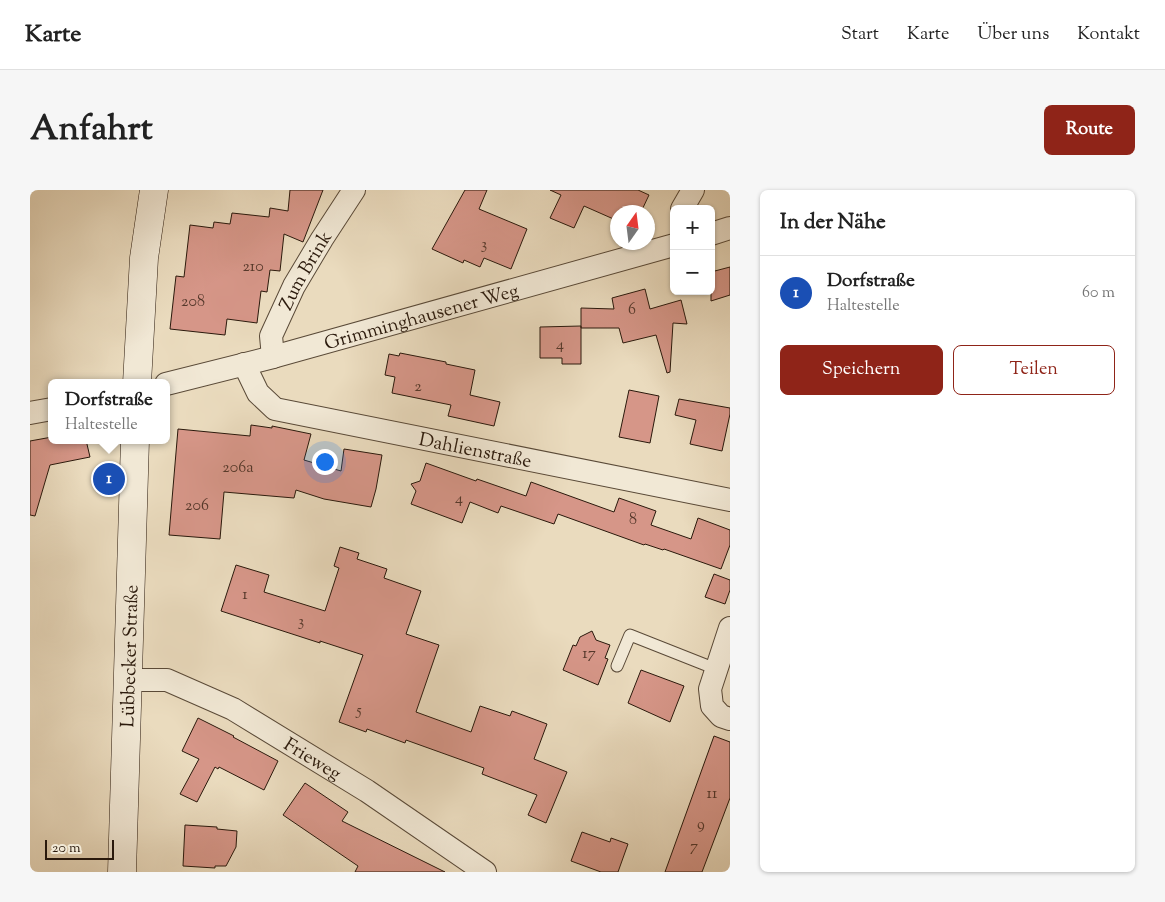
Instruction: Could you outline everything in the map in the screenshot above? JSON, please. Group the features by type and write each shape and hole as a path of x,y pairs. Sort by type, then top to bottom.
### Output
{"main road":[{"path":"137,379 144,258 154,190"},
{"name":"Lübbecker Straße","path":"122,872 136,444"}],"street":[{"name":"Zum Brink","path":"273,357 271,336 294,286 354,190"},
{"path":"684,205 692,190"},
{"path":"715,233 730,228"},
{"name":"Grimminghausener Weg","path":"170,383 273,357 670,245"},
{"name":"Dahlienstraße","path":"244,364 258,394 275,409 730,500"},
{"path":"30,414 48,410"},
{"path":"730,628 710,689 712,706 721,716 730,719"},
{"name":"Frieweg","path":"128,680 167,680 233,709 367,791 485,872"}],"lane":[{"path":"617,666 630,635 716,669"}],"building":[{"path":"290,190 323,190 303,242 284,234 280,271 270,270 267,292 261,291 257,323 227,319 225,335 170,329 176,276 184,277 190,225 213,228 214,222 230,224 232,213 269,217 270,208 288,211"},
{"path":"465,190 487,190 479,209 527,229 511,269 484,258 480,267 464,260 463,263 432,249"},
{"path":"550,190 638,190 649,195 644,205 610,205 610,217 584,206 574,228 550,218 561,195"},
{"path":"730,267 730,295 711,301 711,295 715,295 715,271"},
{"path":"645,289 650,309 681,300 687,324 673,323 670,372 667,373 656,335 623,343 619,328 581,328 581,308 614,309 612,298"},
{"path":"581,326 581,364 562,364 562,358 540,358 540,327"},
{"path":"400,353 475,370 470,395 500,402 494,426 448,416 451,405 392,393 395,377 385,375 389,354 399,356"},
{"path":"629,390 659,396 650,443 619,437"},
{"path":"679,399 730,408 722,451 690,444 696,420 675,415"},
{"path":"251,425 272,428 272,426 311,434 304,460 341,471 344,449 382,455 371,507 324,499 296,490 294,498 224,492 220,539 169,535 178,429 250,436"},
{"path":"48,438 48,444 87,444 90,457 50,465 35,516 30,515 30,441"},
{"path":"426,463 526,496 531,482 614,512 619,498 656,511 651,525 691,539 698,518 730,530 730,545 721,569 664,549 644,545 558,514 554,524 501,506 498,513 470,502 462,523 411,504 416,491 411,484 420,481"},
{"path":"340,547 359,553 357,559 387,569 384,578 421,591 406,634 439,645 416,712 471,732 480,706 510,716 512,711 547,724 534,759 567,772 546,823 528,815 537,795 482,774 484,768 406,740 405,743 367,729 366,732 339,722 363,655 221,611 236,565 269,575 264,592 325,611 339,568 334,566"},
{"path":"714,574 730,580 730,590 725,604 705,597"},
{"path":"592,631 596,640 610,645 605,658 608,659 598,685 563,670 573,645 576,646 580,637"},
{"path":"641,670 684,686 670,722 628,703"},
{"path":"198,718 278,761 264,790 219,767 218,769 215,767 197,802 180,794 199,759 182,751"},
{"path":"714,736 730,742 730,798 702,872 665,872"},
{"path":"305,783 348,812 342,821 445,872 355,872 358,866 283,815"},
{"path":"185,825 217,827 217,829 237,831 236,847 226,866 215,866 215,868 183,866"},
{"path":"582,832 610,842 611,838 628,844 618,872 601,872 571,861"}],"place":[{"name":"Dorfstraße","path":"109,479"}]}
